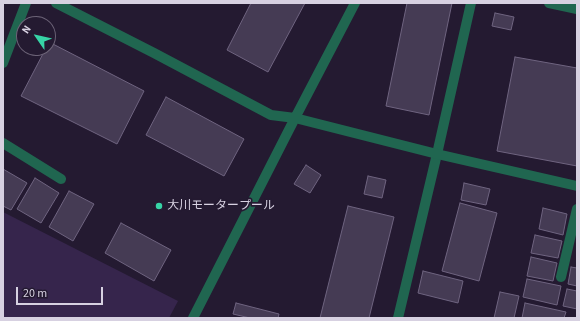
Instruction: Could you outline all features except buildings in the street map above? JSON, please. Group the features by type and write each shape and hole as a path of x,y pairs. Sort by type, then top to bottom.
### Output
{"street":[{"path":"3,63 26,3"},
{"path":"56,3 154,52 271,115 295,118 437,154 577,186"},
{"path":"193,318 295,118 356,3"},
{"path":"398,318 471,3"},
{"path":"549,3 577,9"},
{"path":"3,143 61,179"},
{"path":"561,277 577,209"}],"shaded area":[{"path":"3,212 178,301 169,318 3,318"}],"place":[{"name":"大川モータープール","path":"159,206"}]}
